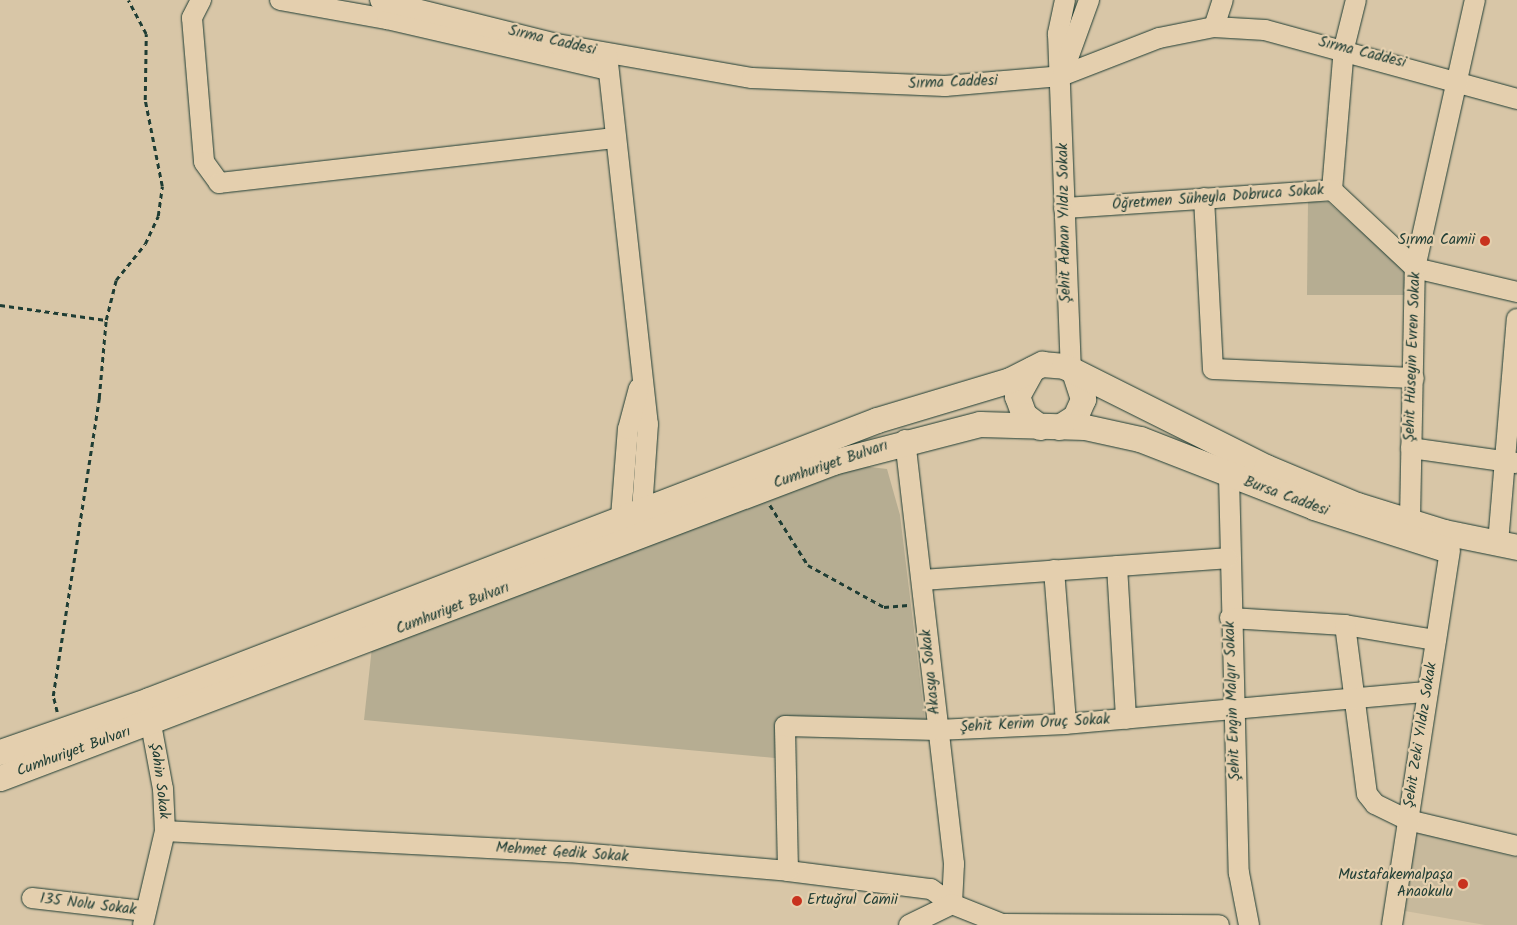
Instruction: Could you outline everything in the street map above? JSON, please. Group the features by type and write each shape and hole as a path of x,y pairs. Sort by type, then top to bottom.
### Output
{"main road":[{"name":"Bursa Caddesi","path":"877,420 1010,380 1032,369 1054,363 1266,468 1357,505 1508,545"},
{"path":"1032,369 1024,376 1018,396 1024,415 1049,427 1075,417 1083,399 1072,372"},
{"name":"Cumhuriyet Bulvarı","path":"0,752 877,420"},
{"name":"Bursa Caddesi","path":"906,440 980,424 1085,428 1140,439 1228,476 1450,550 1517,563"},
{"name":"Cumhuriyet Bulvarı","path":"0,778 151,724 764,489 906,440"}],"street":[{"path":"202,0 192,18 204,162 219,183 615,138"},
{"path":"280,0 607,62 648,424 631,513"},
{"name":"Sırma Caddesi","path":"380,0 607,62 752,78 945,86 1061,76 1159,38 1214,27 1265,30 1344,48 1455,78 1517,98"},
{"name":"Şehit Adnan Yıldız Sokak","path":"1065,0 1058,34 1072,372"},
{"path":"1061,76 1089,0"},
{"path":"1214,27 1223,0"},
{"path":"1332,190 1344,48 1356,0"},
{"name":"Şehit Hüseyin Evren Sokak","path":"1410,520 1415,268 1455,78 1476,0"},
{"name":"Öğretmen Süheyla Dobruca Sokak","path":"1064,208 1332,190 1415,268 1517,292"},
{"path":"1204,198 1212,369 1414,378"},
{"path":"1508,545 1517,319"},
{"name":"Akasya Sokak","path":"906,440 937,730 954,864 952,904"},
{"path":"1411,448 1511,463"},
{"name":"Şehit Engin Malgır Sokak","path":"1228,476 1227,558 1239,874 1249,925"},
{"name":"Şehit Zeki Yıldız Sokak","path":"1344,625 1367,794 1375,804 1408,820 1450,550"},
{"path":"922,580 1227,558"},
{"path":"1117,566 1126,719"},
{"path":"1054,570 1066,724"},
{"name":"Şehit Zeki Yıldız Sokak","path":"1230,618 1344,625 1436,640"},
{"name":"Şehit Kerim Oruç Sokak","path":"788,870 785,726 937,730 1066,724 1233,712 1428,692"},
{"name":"Şahin Sokak","path":"144,918 165,831 163,789 151,724"},
{"path":"1392,925 1408,820 1517,846"},
{"name":"Mehmet Gedik Sokak","path":"165,831 568,852 788,870 931,889 952,904 1002,924 1137,923 1219,925"},
{"name":"135 Nolu Sokak","path":"32,898 144,918"},
{"path":"910,925 952,904"}],"path":[{"path":"62,730 53,696 99,398 106,320 116,280 145,244 158,216 162,186 145,100 146,34 128,0"},
{"path":"0,305 106,320"},
{"path":"764,489 774,516 808,565 884,606 924,604"}],"shaded area":[{"path":"1308,201 1328,202 1407,272 1409,295 1307,295"},
{"path":"862,466 887,469 900,515 925,720 775,722 775,758 364,720 372,647"},
{"name":"Mustafakemalpaşa Anaokulu","path":"1422,832 1517,858 1517,925 1485,925 1405,911 1414,838"}],"place":[{"name":"Sırma Camii","path":"1485,241"},
{"name":"Mustafakemalpaşa Anaokulu","path":"1463,884"},
{"name":"Ertuğrul Camii","path":"797,901"}]}
